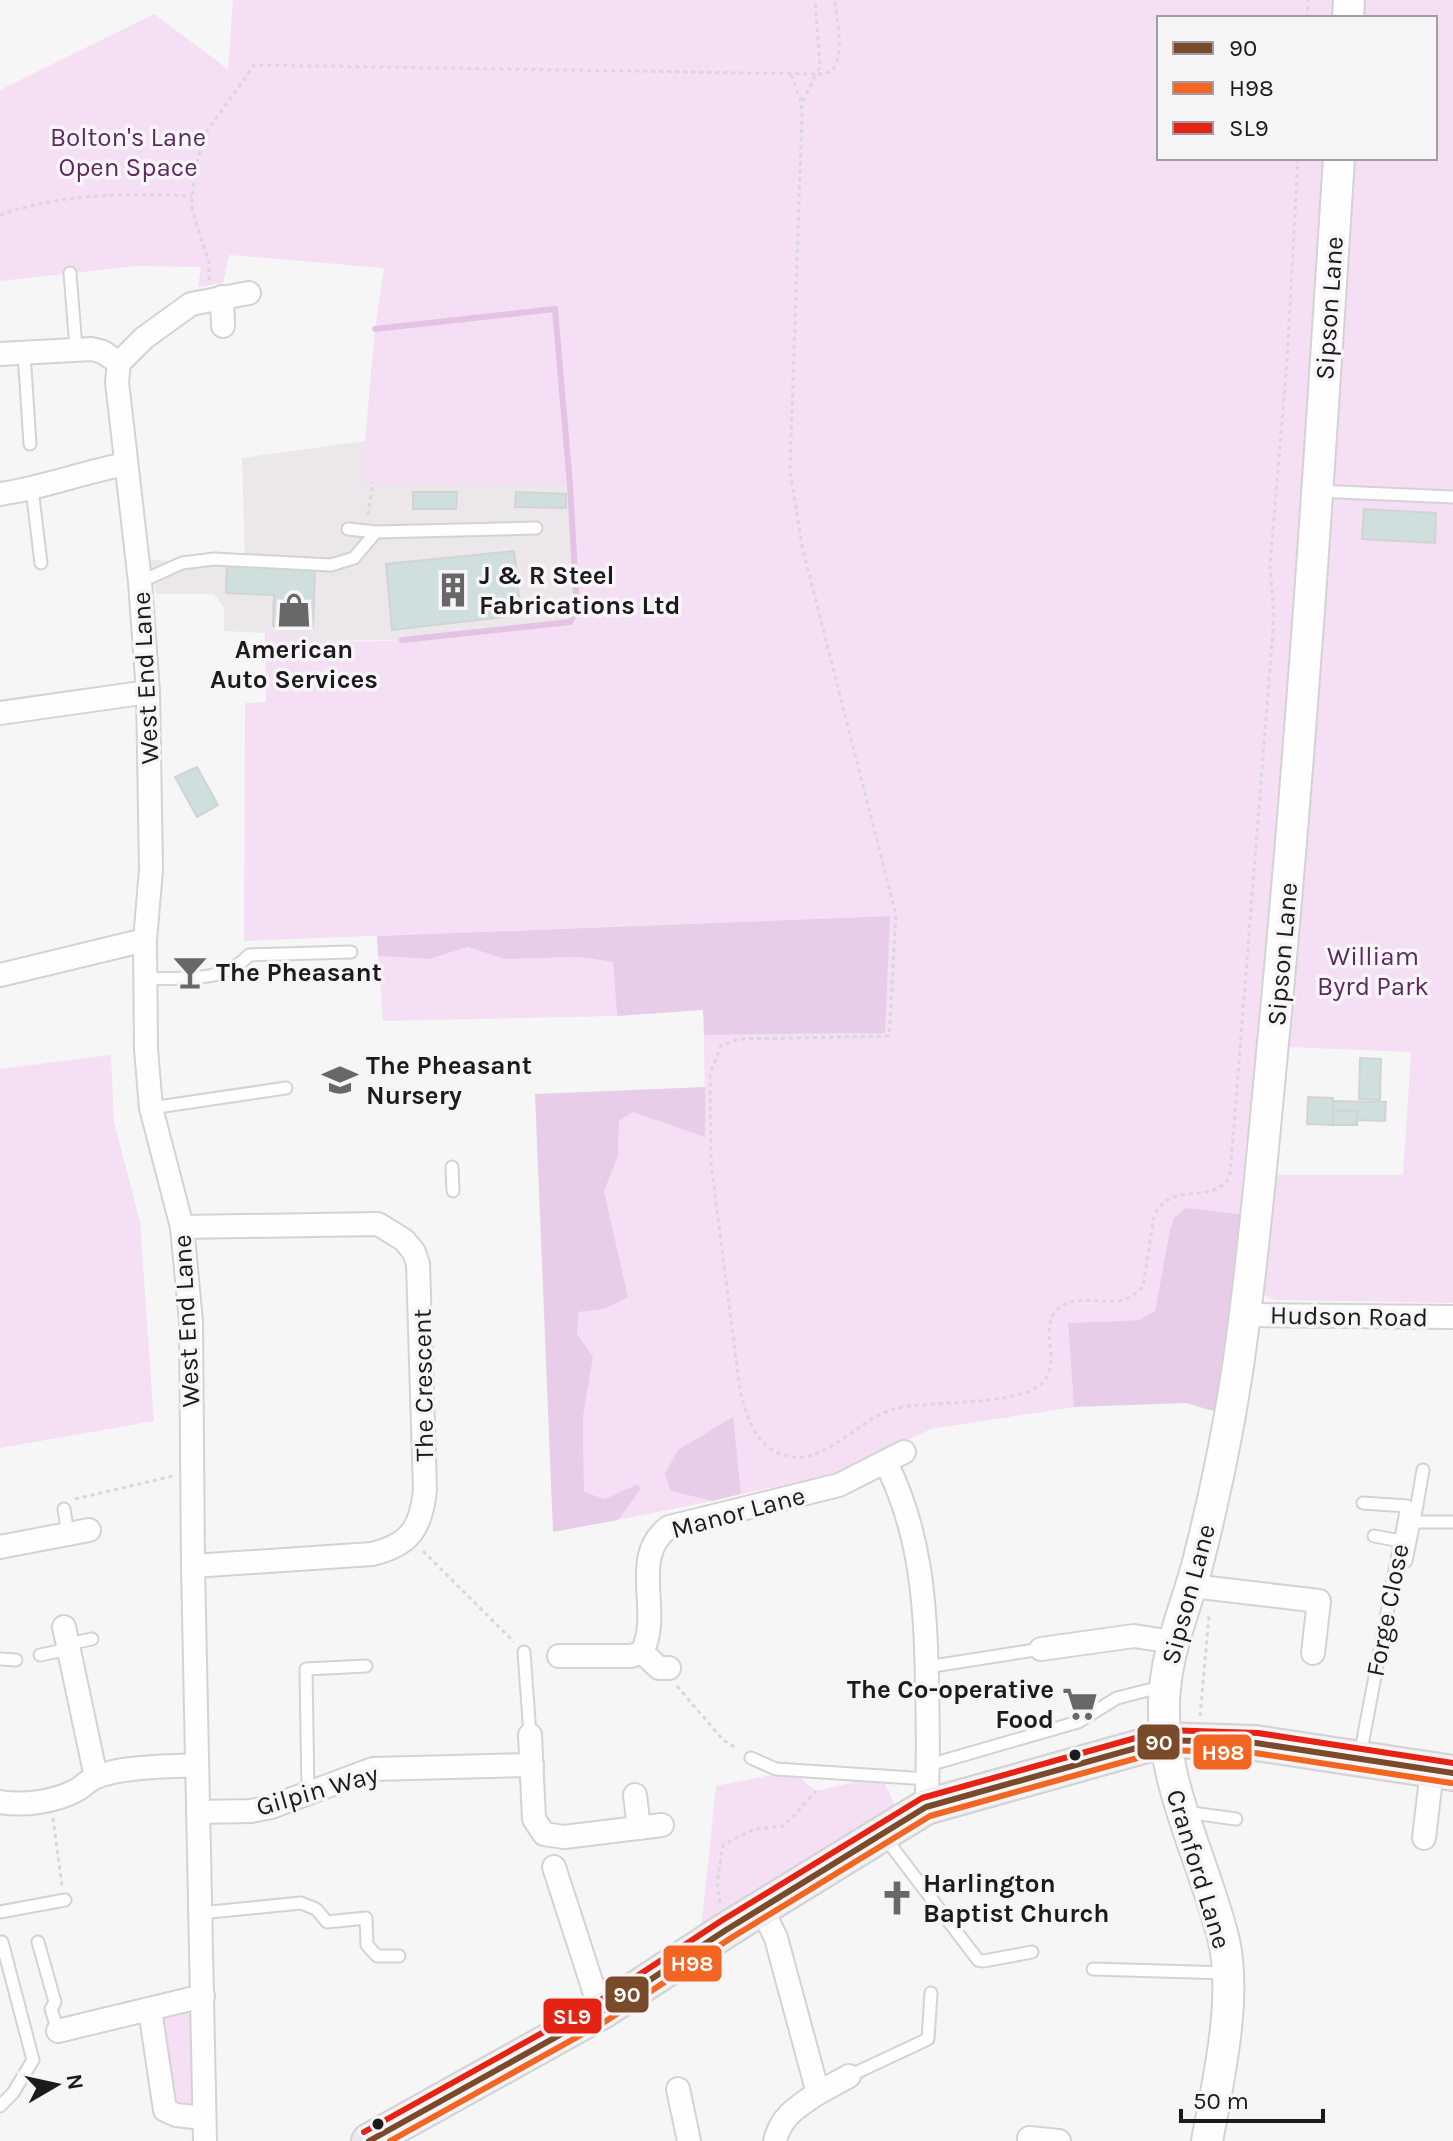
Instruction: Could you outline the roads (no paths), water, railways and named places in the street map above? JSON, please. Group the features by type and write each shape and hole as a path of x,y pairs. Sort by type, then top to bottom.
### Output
{"main road":[{"path":"369,2141 601,2012 726,1930 883,1835 928,1783 1165,1740 1256,1743 1447,1768"}],"street":[{"name":"Sipson Lane","path":"1165,1740 1165,1686 1173,1642 1202,1587 1245,1315 1292,845 1339,160"},
{"path":"215,291 223,326"},
{"path":"0,354 92,349 103,352 119,363 144,338 191,304 215,291 249,293"},
{"name":"West End Lane","path":"119,363 117,382 140,582 148,692 151,870 144,979 151,1108 182,1227 191,1322 204,2130"},
{"path":"0,494 32,489 126,464"},
{"path":"0,713 148,692"},
{"path":"0,975 145,940"},
{"name":"The Crescent","path":"182,1227 378,1224 404,1240 414,1252 421,1289 425,1490 423,1509 409,1537 399,1545 372,1554 193,1566"},
{"name":"Hudson Road","path":"1245,1315 1453,1317"},
{"name":"Manor Lane","path":"642,1652 649,1634 648,1555 659,1534 669,1527 839,1485 895,1457 900,1491 921,1572 927,1619 928,1783"},
{"path":"0,1547 78,1532"},
{"path":"1202,1587 1319,1601 1313,1653"},
{"path":"1041,1649 1134,1636 1173,1642"},
{"path":"67,1640 96,1777"},
{"path":"559,1656 631,1656 642,1652 659,1668 669,1668"},
{"path":"530,1735 534,1819 544,1834 564,1837 662,1825"},
{"name":"Cranford Lane","path":"1165,1740 1169,1769 1183,1812 1211,1880 1228,1973 1218,2081 1207,2141"},
{"path":"0,1802 16,1805 51,1798 74,1791 96,1777 137,1769 197,1765"},
{"name":"Gilpin Way","path":"198,1812 251,1811 271,1807 373,1769 532,1765"},
{"path":"1424,1838 1447,1768"},
{"path":"635,1795 639,1828"},
{"path":"554,1867 601,2012"},
{"path":"762,1909 776,1938 818,2093"},
{"path":"58,2031 203,1996"},
{"path":"150,2010 165,2110 204,2130"},
{"path":"775,2141 780,2124 788,2113 849,2076"},
{"path":"678,2089 689,2141"},
{"path":"1029,2138 1059,2141"}],"lane":[{"path":"70,273 76,348"},
{"path":"24,353 30,444"},
{"path":"32,489 41,563"},
{"path":"1317,491 1453,497"},
{"path":"348,529 536,528"},
{"path":"140,582 182,563 214,559 347,564 371,531"},
{"path":"144,979 226,974 249,955 351,952"},
{"path":"151,1108 286,1088"},
{"path":"452,1167 453,1191"},
{"path":"1406,1561 1423,1470"},
{"name":"Forge Close","path":"1360,1757 1407,1506 1363,1503"},
{"path":"63,1505 78,1532"},
{"path":"1414,1522 1453,1522"},
{"path":"1374,1536 1401,1541"},
{"path":"40,1655 67,1640 92,1639"},
{"path":"927,1667 1041,1649"},
{"path":"524,1652 530,1735"},
{"path":"0,1659 16,1660"},
{"path":"308,1792 306,1669 366,1666"},
{"path":"751,1758 776,1769 928,1783 1078,1722 1117,1698 1165,1686"},
{"path":"1183,1812 1236,1819"},
{"path":"883,1835 978,1960 1032,1952"},
{"path":"0,1912 63,1901"},
{"path":"200,1913 301,1903 316,1909 327,1922 366,1918 367,1945 377,1956 399,1956"},
{"path":"0,2106 13,2093 33,2060 2,1942"},
{"path":"38,1942 55,2002 51,2009 58,2031"},
{"path":"1093,1969 1228,1973"},
{"path":"849,2076 928,2039 931,1993"}],"waterway":[{"path":"375,329 555,309 577,611 570,622 402,640"}],"place":[{"name":"J & R Steel Fabrications Ltd","path":"453,590"},
{"name":"American Auto Services","path":"294,610"},
{"name":"The Pheasant","path":"190,972"},
{"name":"The Pheasant Nursery","path":"340,1080"},
{"name":"The Co-operative Food","path":"1080,1704"},
{"name":"Harlington Baptist Church","path":"897,1898"}],"park label":[{"name":"Bolton's Lane Open Space","path":"128,152"},
{"name":"William Byrd Park","path":"1373,971"}]}
